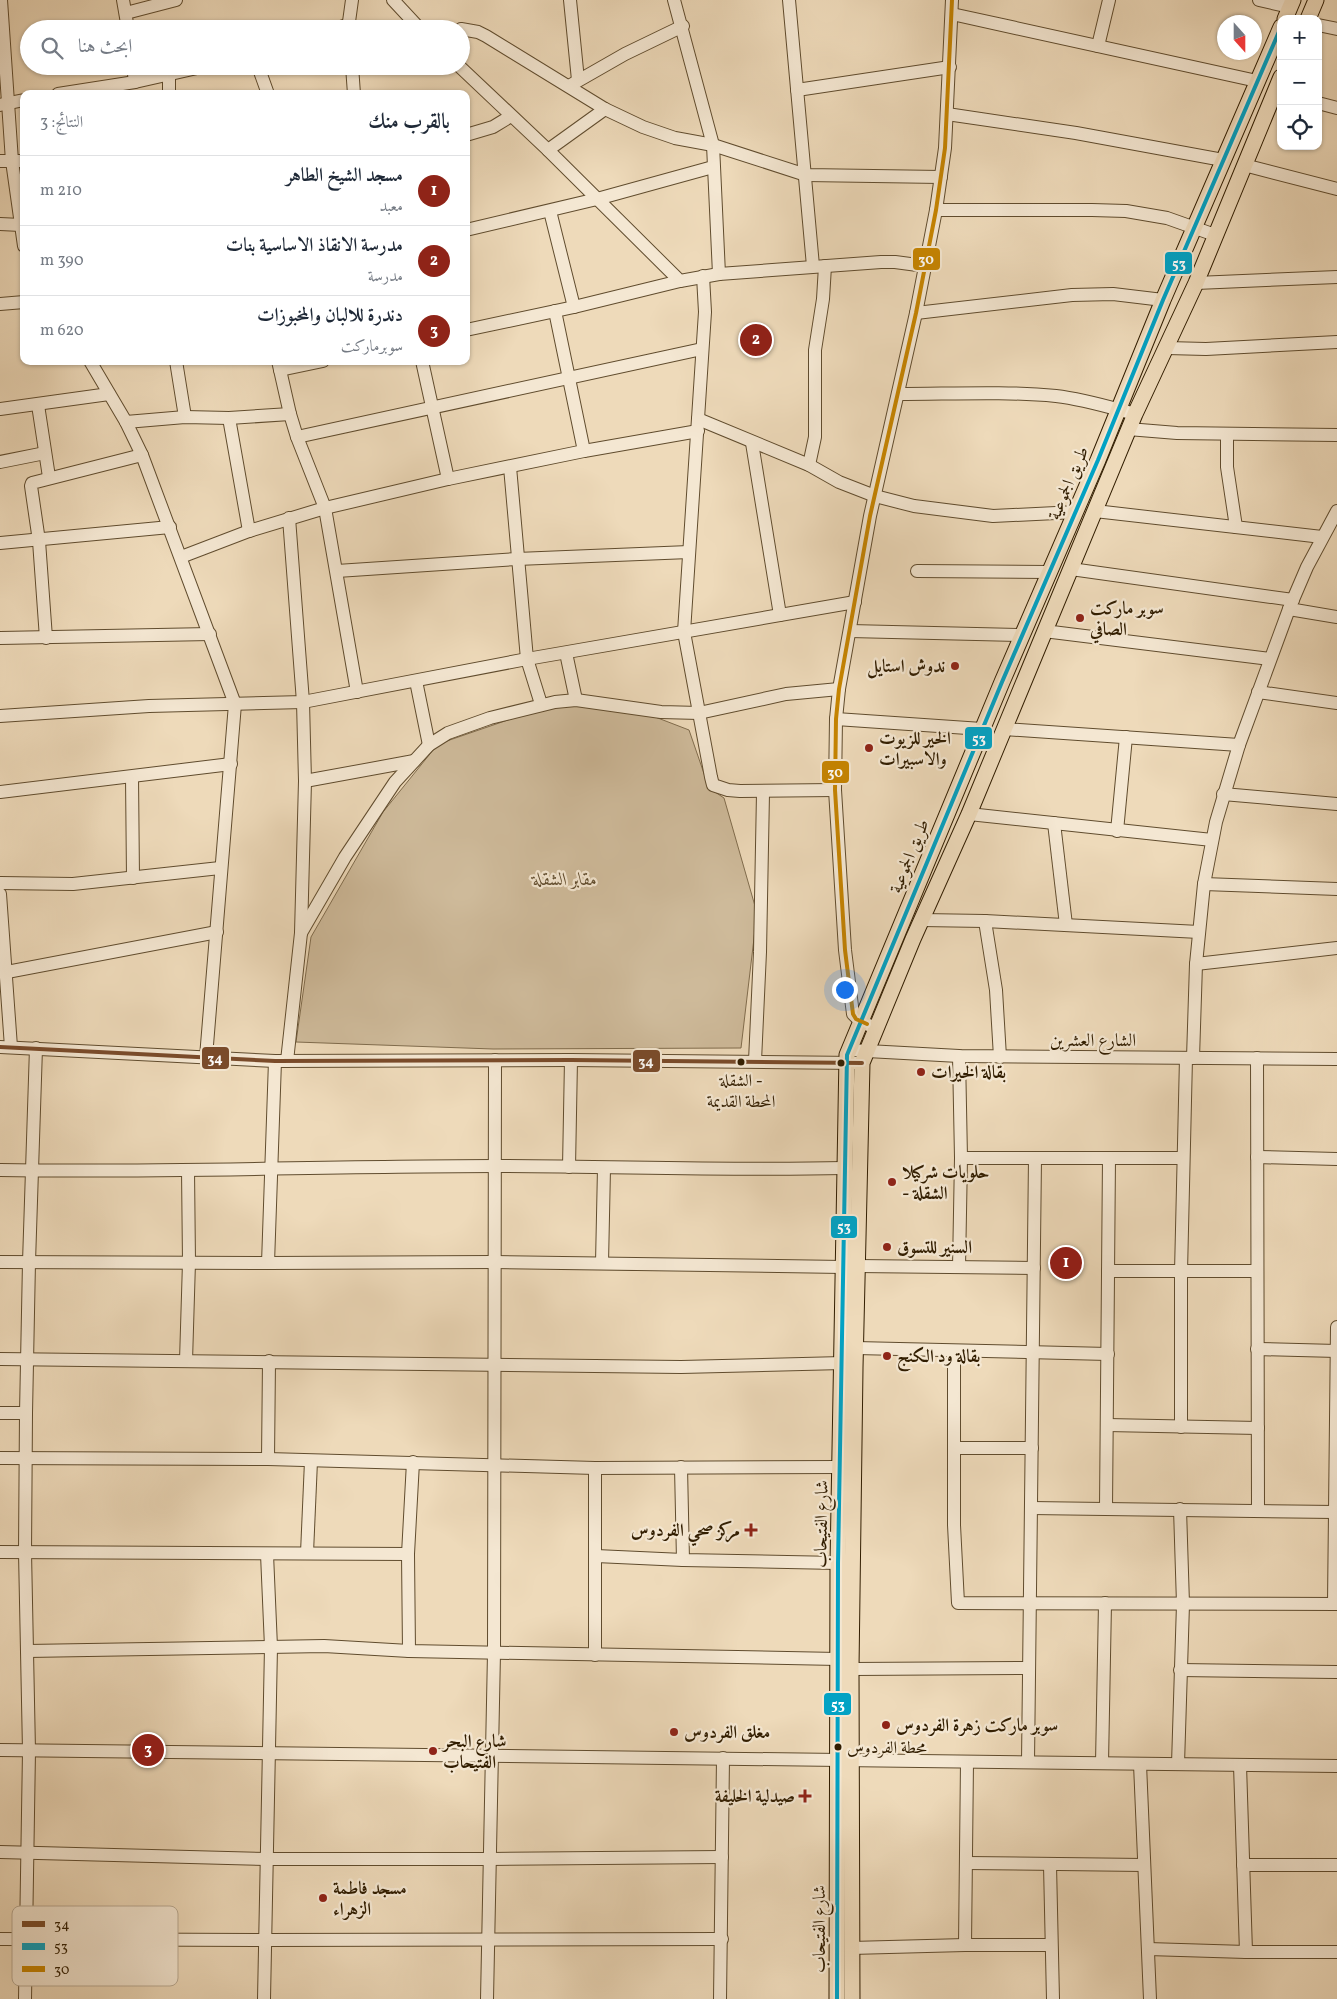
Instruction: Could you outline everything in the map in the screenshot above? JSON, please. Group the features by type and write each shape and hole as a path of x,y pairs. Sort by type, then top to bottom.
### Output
{"main road":[{"path":"1310,15 1316,0"},
{"name":"طريق الجموعية","path":"860,1021 982,729 1119,410 1163,300 1277,36"},
{"name":"طريق الجموعية","path":"864,1057 969,814 1128,429 1196,283 1244,165 1277,94"},
{"name":"شارع الفتيحاب","path":"837,1999 844,1761 851,1669 856,1348 844,1168 847,1056 860,1021"},
{"name":"شارع الفتيحاب","path":"852,1999 844,1761 838,1659 838,1563 843,1363 864,1057"}],"street":[{"path":"1,0 4,104 20,218"},
{"path":"123,0 127,20"},
{"path":"126,13 176,0"},
{"path":"346,20 352,0"},
{"path":"393,0 412,20"},
{"path":"570,0 573,83"},
{"path":"674,0 683,26 713,145 719,274"},
{"path":"789,0 806,175 823,299 815,350 815,437 809,465"},
{"path":"876,1028 860,1021 853,1014 845,950 834,750 836,719 839,689 854,602 875,496 916,314 936,210 948,114 952,0"},
{"path":"1098,46 1109,0"},
{"path":"1259,0 1289,9"},
{"path":"952,14 1258,81"},
{"path":"573,83 683,26"},
{"path":"1322,26 1337,29"},
{"path":"470,31 486,36 573,83 605,109 643,128 675,138 713,145 806,175 941,177"},
{"path":"797,90 950,67"},
{"path":"134,75 135,82"},
{"path":"84,90 165,75"},
{"path":"169,75 169,90"},
{"path":"261,75 267,90"},
{"path":"353,75 354,90"},
{"path":"468,75 548,150 680,280"},
{"path":"4,104 20,101"},
{"path":"1322,104 1337,108"},
{"path":"548,150 605,109"},
{"path":"948,114 1076,133 1223,160"},
{"path":"470,134 493,127 511,116"},
{"path":"1244,165 1337,189"},
{"path":"470,229 597,199 713,167"},
{"path":"550,210 574,307"},
{"path":"936,210 1092,210 1126,212 1167,218 1215,235"},
{"path":"0,224 20,225"},
{"path":"470,328 574,307 703,276 819,266 895,262 925,266"},
{"path":"703,276 705,312 684,632 714,785 728,790 763,792 836,790"},
{"path":"1196,283 1337,277"},
{"path":"916,314 1072,295 1113,294 1163,300"},
{"path":"0,304 20,302"},
{"path":"555,311 584,451"},
{"path":"1167,348 1206,349 1337,342"},
{"path":"297,437 702,349"},
{"path":"92,365 126,422 142,454 235,704 220,868 206,1057"},
{"path":"177,365 184,416"},
{"path":"423,365 448,479"},
{"path":"279,366 297,437 326,508 357,692"},
{"path":"0,409 109,394"},
{"path":"898,394 1035,394 1082,400 1135,414"},
{"path":"38,405 49,477"},
{"path":"126,422 184,416 229,418 290,414"},
{"path":"229,418 249,531"},
{"path":"181,557 249,531 326,508 448,479 698,425 809,465 838,482 875,496 914,506 994,516 1076,512"},
{"path":"1128,429 1152,432 1227,435 1337,436"},
{"path":"1227,435 1227,467 1236,527"},
{"path":"752,443 780,615"},
{"path":"0,462 45,452"},
{"path":"46,638 39,541 32,483 142,454"},
{"path":"510,467 527,659 541,704"},
{"path":"1095,511 1322,538"},
{"path":"1181,1427 1182,1158 1196,964 1204,884 1223,794 1239,745 1291,604 1322,538 1335,517"},
{"path":"268,1263 272,1170 281,1061 301,934 305,781 303,702 290,518"},
{"path":"0,543 39,541 170,527"},
{"path":"337,571 517,559 689,552"},
{"path":"1071,569 1291,604 1337,617"},
{"path":"917,571 1050,572"},
{"path":"0,716 149,706 303,702 527,659 854,602"},
{"path":"850,631 1023,635"},
{"path":"1044,631 1270,660"},
{"path":"0,638 210,634"},
{"path":"566,653 576,700"},
{"path":"416,681 430,745"},
{"path":"301,934 346,857 395,782 430,745 448,733 490,718 541,704 576,700 661,712 699,713 786,694 839,689"},
{"path":"1258,692 1337,703"},
{"path":"836,719 982,729"},
{"path":"1004,728 1239,745"},
{"path":"1117,831 1126,738"},
{"path":"305,781 414,761"},
{"path":"0,792 231,764"},
{"path":"132,777 133,878"},
{"path":"755,1061 760,952 763,792"},
{"path":"1223,794 1337,804"},
{"path":"969,814 1212,840"},
{"path":"1054,823 1066,925"},
{"path":"0,883 73,884 220,868"},
{"path":"1204,884 1337,889"},
{"path":"0,894 2,940 7,972 6,1047"},
{"path":"922,920 985,921 1199,932"},
{"path":"985,921 996,990 1000,1057"},
{"path":"7,972 216,932"},
{"path":"1196,964 1337,948"},
{"name":"الشارع العشرين","path":"6,1047 281,1061 755,1061 847,1056 1337,1059"},
{"path":"27,1906 29,1751 25,1552 26,1413 36,1048"},
{"path":"959,1056 961,1158 959,1267"},
{"path":"1257,1058 1258,1510"},
{"path":"487,1999 494,1653 495,1060"},
{"path":"569,1167 571,1060"},
{"path":"1257,1157 1337,1159"},
{"path":"961,1158 1182,1158"},
{"path":"1028,1762 1035,1158"},
{"path":"1106,1508 1109,1158"},
{"path":"0,1170 272,1170 495,1166 844,1168"},
{"path":"602,1263 604,1168"},
{"path":"186,1361 189,1262 188,1170"},
{"path":"0,1262 494,1262 1034,1268"},
{"path":"1108,1271 1257,1271"},
{"path":"954,1351 954,1524 958,1603 1336,1604 1337,1327"},
{"path":"856,1348 1108,1354"},
{"path":"1257,1349 1337,1351"},
{"path":"0,1359 681,1367 843,1363"},
{"path":"268,1459 269,1361"},
{"path":"0,1413 26,1413"},
{"path":"1107,1425 1258,1428"},
{"path":"955,1448 1032,1448"},
{"path":"0,1458 268,1459 595,1468 840,1467"},
{"path":"307,1553 311,1461"},
{"path":"409,1651 408,1554 413,1462"},
{"path":"681,1467 683,1560"},
{"path":"595,1468 595,1655"},
{"path":"1031,1508 1335,1512"},
{"path":"1178,1764 1183,1604 1180,1509"},
{"path":"0,1552 408,1554"},
{"path":"264,1999 271,1648 267,1554"},
{"path":"596,1556 838,1563"},
{"path":"1102,1763 1105,1603"},
{"path":"27,1651 324,1646 409,1651 838,1659"},
{"path":"851,1669 1029,1668"},
{"path":"1180,1670 1337,1672"},
{"path":"0,1750 1337,1766"},
{"path":"720,1999 723,1758"},
{"path":"965,1944 967,1762"},
{"path":"1140,1764 1150,1999"},
{"path":"1240,1765 1246,1952"},
{"path":"0,1852 267,1859 722,1857"},
{"path":"967,1862 1050,1865 1144,1865"},
{"path":"1050,1865 1053,1999"},
{"path":"1243,1865 1337,1866"},
{"path":"178,1940 722,1939"},
{"path":"851,1948 965,1944 1051,1945"},
{"path":"1148,1949 1337,1952"},
{"path":"25,1986 25,1999"}],"green space":[{"name":"مقابر الشقلة","path":"566,700 637,710 689,730 709,788 724,798 757,913 741,1048 493,1049 296,1042 311,937 383,812 438,744"}],"transit line":[{"name":"30","path":"867,1024 856,1019 853,1014 845,950 835,790 836,719 839,689 870,516 916,313 936,210 945,148 952,0"},
{"name":"53","path":"837,1999 838,1563 847,1055 1002,682 1098,460 1163,300 1277,36"},
{"name":"34","path":"0,1047 275,1061 571,1060 862,1063"}],"place":[{"name":"مدرسة الانقاذ الاساسية بنات","path":"756,340"},
{"name":"سوبر ماركت الصافي","path":"1080,618"},
{"name":"ندوش استايل","path":"955,666"},
{"name":"الخير للزيوت والاسبيرات","path":"869,748"},
{"name":"الشقلة - المحطة القديمة","path":"741,1062"},
{"name":"بقالة الخيرات","path":"921,1072"},
{"name":"حلويات شركيلا - الشقلة","path":"892,1182"},
{"name":"السنير للتسوق","path":"887,1247"},
{"name":"مسجد الشيخ الطاهر","path":"1066,1263"},
{"name":"بقالة ود الكنج","path":"887,1356"},
{"name":"مركز صحي الفردوس","path":"751,1530"},
{"name":"سوبر ماركت زهرة الفردوس","path":"886,1725"},
{"name":"مغلق الفردوس","path":"674,1732"},
{"name":"محطة الفردوس","path":"838,1747"},
{"name":"دندرة للالبان والمخبوزات","path":"148,1750"},
{"name":"شارع البحر الفتيحاب","path":"433,1751"},
{"name":"صيدلية الخليفة","path":"805,1796"},
{"name":"مسجد فاطمة الزهراء","path":"323,1898"}]}
